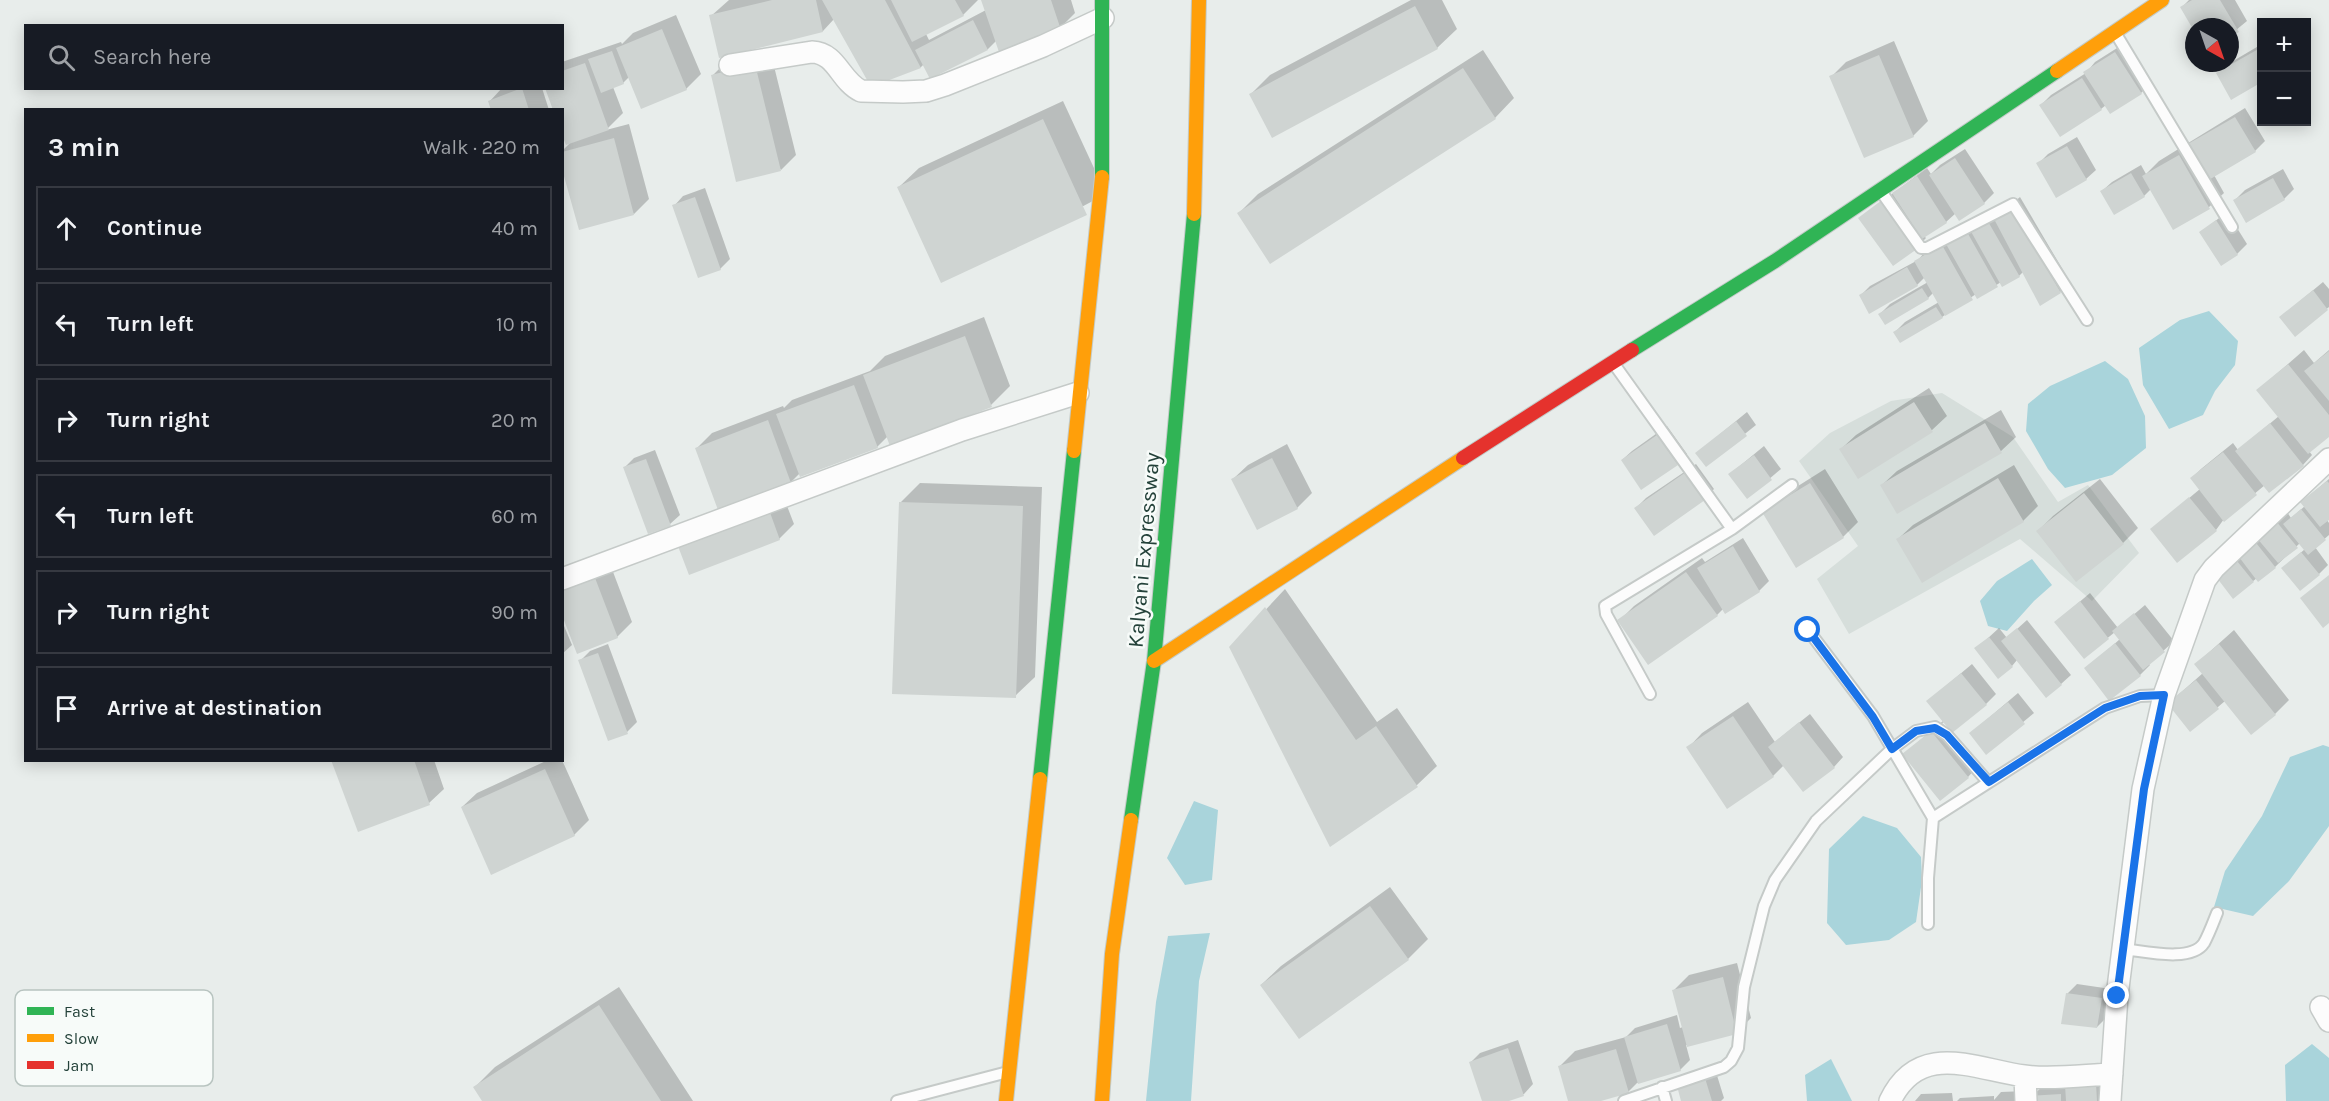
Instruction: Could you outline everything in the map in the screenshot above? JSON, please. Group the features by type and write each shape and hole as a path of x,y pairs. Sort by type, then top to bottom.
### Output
{"main road":[{"name":"Kalyani Expressway","path":"1102,1101 1112,954 1154,662 1194,211 1198,0"},
{"path":"1154,662 1613,362 1775,261 2162,0"},
{"path":"1006,1101 1078,393 1102,183 1102,9"}],"street":[{"path":"730,65 812,51 821,52 832,60 852,86 861,91 926,91 1043,46 1102,9"},
{"path":"564,578 962,430 1078,393"},
{"path":"2110,1101 2117,996 2144,789 2164,695 2205,580 2214,568 2329,459"},
{"path":"1890,1101 1905,1079 1931,1064 1951,1063 1974,1066 2025,1077 2112,1074"},
{"path":"2025,1077 2026,1101"}],"lane":[{"path":"2114,32 2232,227"},
{"path":"1880,190 1922,248 1927,248 2013,204 2087,320"},
{"path":"1613,362 1732,529"},
{"path":"1650,694 1606,614 1605,606 1732,529 1792,485"},
{"path":"1808,630 1873,717 1934,818 1928,878 1928,924"},
{"path":"1934,818 2105,708 2140,696 2164,695"},
{"path":"1624,1101 1724,1067 1731,1061 1738,1048 1744,987 1764,906 1774,880 1816,820 1892,749 1916,731 1935,728 1947,735 1989,782"},
{"path":"2123,949 2175,954 2194,952 2204,943 2217,913"},
{"path":"897,1101 1010,1071"},
{"path":"1662,1087 1666,1101"}],"shaded area":[{"path":"1942,393 2013,437 2058,502 2088,485 2139,553 2092,601 2020,539 1849,634 1817,579 1858,546 1799,461 1830,433 1891,401"}],"water":[{"path":"2209,311 2238,341 2235,365 2215,391 2203,415 2169,429 2143,385 2139,348 2180,320"},
{"path":"2105,361 2128,379 2145,416 2146,448 2112,475 2065,488 2048,469 2026,431 2028,404 2050,386"},
{"path":"2032,559 2052,585 2007,631 1988,626 1980,601 1997,581"},
{"path":"2323,745 2329,747 2329,826 2289,881 2253,916 2214,907 2225,871 2262,816 2290,757"},
{"path":"1194,801 1218,810 1212,880 1185,885 1167,858"},
{"path":"1863,816 1897,828 1921,857 1922,880 1916,922 1889,940 1846,945 1827,923 1829,849"},
{"path":"1210,933 1199,981 1191,1101 1146,1101 1156,1002 1168,936"},
{"path":"2312,1044 2329,1058 2329,1101 2286,1101 2285,1065"},
{"path":"1831,1059 1852,1101 1807,1101 1805,1075"}],"building":[{"path":"772,0 816,0 823,32 719,58 709,15"},
{"path":"822,0 885,0 921,68 871,87"},
{"path":"891,0 955,0 964,16 912,42"},
{"path":"981,0 1051,0 1061,30 999,52"},
{"path":"2192,0 2220,0 2231,18 2186,18 2180,7"},
{"path":"1415,6 1438,49 1272,138 1249,94"},
{"path":"973,20 988,50 930,79 915,50"},
{"path":"662,29 687,90 641,109 616,48"},
{"path":"2257,50 2257,85 2231,100 2216,73 2239,72 2239,60"},
{"path":"612,51 624,84 601,93 588,59"},
{"path":"2115,52 2142,94 2110,114 2083,72"},
{"path":"1879,55 1914,137 1864,158 1829,76"},
{"path":"585,63 609,130 566,145 564,108 552,108 546,90 564,90 564,70"},
{"path":"755,64 781,171 736,182 711,75"},
{"path":"1463,68 1496,119 1270,264 1237,213"},
{"path":"2082,78 2102,110 2060,137 2039,105"},
{"path":"523,90 528,108 490,108 488,101"},
{"path":"2235,117 2256,152 2207,181 2186,145"},
{"path":"1043,119 1087,215 941,283 897,187"},
{"path":"614,138 634,215 579,230 564,176 564,151"},
{"path":"2067,146 2087,180 2056,198 2036,163"},
{"path":"2179,155 2210,209 2173,230 2142,176"},
{"path":"1955,158 1985,204 1959,221 1929,175"},
{"path":"2131,173 2145,197 2114,215 2100,191"},
{"path":"1917,176 1947,223 1922,239 1892,193"},
{"path":"2273,178 2285,200 2246,223 2233,200"},
{"path":"695,197 721,270 698,278 672,205"},
{"path":"1882,200 1917,249 1893,266 1858,218"},
{"path":"2009,205 2061,293 2040,306 1994,219"},
{"path":"1986,218 2020,277 2002,287 1969,228"},
{"path":"2216,220 2238,255 2221,266 2199,232"},
{"path":"1967,232 1998,287 1977,299 1946,244"},
{"path":"1942,245 1973,300 1945,316 1914,261"},
{"path":"1907,267 1918,286 1869,314 1859,295"},
{"path":"1922,288 1929,299 1885,325 1878,314"},
{"path":"2313,290 2328,310 2295,337 2279,317"},
{"path":"1936,307 1943,318 1900,343 1893,332"},
{"path":"965,336 992,407 890,446 863,375"},
{"path":"2329,351 2329,401 2304,371"},
{"path":"2288,364 2329,415 2329,437 2308,454 2256,390"},
{"path":"854,385 878,448 800,477 776,414"},
{"path":"1914,402 1933,432 1858,479 1839,449"},
{"path":"768,420 791,483 718,510 695,448"},
{"path":"1736,421 1747,436 1706,467 1695,453"},
{"path":"1985,423 2002,453 1897,514 1880,485"},
{"path":"2270,423 2304,466 2269,493 2235,451"},
{"path":"1657,435 1678,465 1641,490 1621,460"},
{"path":"2223,452 2257,495 2224,522 2190,478"},
{"path":"1754,455 1772,480 1747,499 1728,474"},
{"path":"1272,458 1298,509 1257,530 1231,479"},
{"path":"646,459 671,526 648,534 623,467"},
{"path":"1686,472 1705,500 1654,536 1634,508"},
{"path":"1998,478 2024,522 1922,583 1896,539"},
{"path":"2327,481 2329,483 2329,520 2320,527 2300,502"},
{"path":"1810,483 1844,538 1796,568 1762,512"},
{"path":"2084,493 2124,544 2076,582 2036,531"},
{"path":"2189,497 2217,531 2177,563 2150,529"},
{"path":"899,502 1023,506 1016,698 892,694"},
{"path":"768,507 780,540 689,575 676,541"},
{"path":"2301,509 2326,540 2308,555 2283,524"},
{"path":"2276,521 2298,548 2278,563 2256,537"},
{"path":"2253,539 2276,568 2258,582 2236,553"},
{"path":"1733,546 1760,592 1725,614 1697,568"},
{"path":"2301,552 2320,575 2300,591 2281,568"},
{"path":"2237,561 2254,582 2233,599 2217,578"},
{"path":"592,570 618,638 577,654 564,620 564,581"},
{"path":"1686,572 1718,616 1648,665 1617,620"},
{"path":"2329,575 2329,623 2323,628 2300,598"},
{"path":"2080,601 2109,639 2084,659 2054,622"},
{"path":"1265,607 1356,740 1376,726 1418,787 1330,847 1229,647"},
{"path":"2134,613 2165,652 2143,670 2112,631"},
{"path":"2017,628 2062,685 2046,698 2001,641"},
{"path":"1989,637 2013,667 1998,679 1974,648"},
{"path":"2115,643 2141,676 2109,701 2084,668"},
{"path":"2219,644 2276,715 2251,735 2194,664"},
{"path":"598,653 628,734 608,741 578,660"},
{"path":"1961,673 1987,705 1952,733 1926,701"},
{"path":"2196,680 2219,709 2190,732 2167,703"},
{"path":"2008,702 2025,724 1986,755 1969,733"},
{"path":"1733,716 1774,777 1727,809 1686,747"},
{"path":"1799,722 1835,768 1803,792 1768,747"},
{"path":"1931,731 1969,778 1940,801 1902,754"},
{"path":"332,762 415,762 430,805 358,832"},
{"path":"545,769 575,836 491,875 461,807"},
{"path":"1370,906 1409,960 1299,1039 1260,985"},
{"path":"1723,977 1737,1034 1687,1047 1672,990"},
{"path":"2066,993 2102,998 2097,1028 2061,1024"},
{"path":"599,1005 661,1101 482,1101 473,1087"},
{"path":"1667,1024 1681,1071 1638,1084 1624,1037"},
{"path":"1508,1048 1524,1096 1509,1101 1482,1101 1469,1062"},
{"path":"1616,1049 1629,1093 1601,1101 1568,1101 1558,1066"},
{"path":"1705,1078 1712,1101 1681,1101 1677,1086"},
{"path":"2096,1084 2097,1101 2066,1101 2065,1085"},
{"path":"2061,1094 2061,1101 2031,1101 2030,1096"}],"traffic: fast":[{"path":"1102,0 1102,177"},
{"path":"1632,350 1775,261 2057,71"},
{"path":"1131,820 1154,661 1194,214"},
{"path":"1040,779 1074,451"}],"traffic: slow":[{"path":"1194,214 1199,0"},
{"path":"2057,71 2162,0"},
{"path":"1074,451 1102,177"},
{"path":"1154,661 1463,458"},
{"path":"1006,1101 1040,779"},
{"path":"1102,1101 1112,954 1131,820"}],"traffic: jam":[{"path":"1463,458 1632,350"}],"route":[{"path":"1808,630 1873,717 1892,749 1916,731 1935,728 1947,735 1989,782 2105,708 2140,696 2164,695 2144,789 2117,996"}]}
